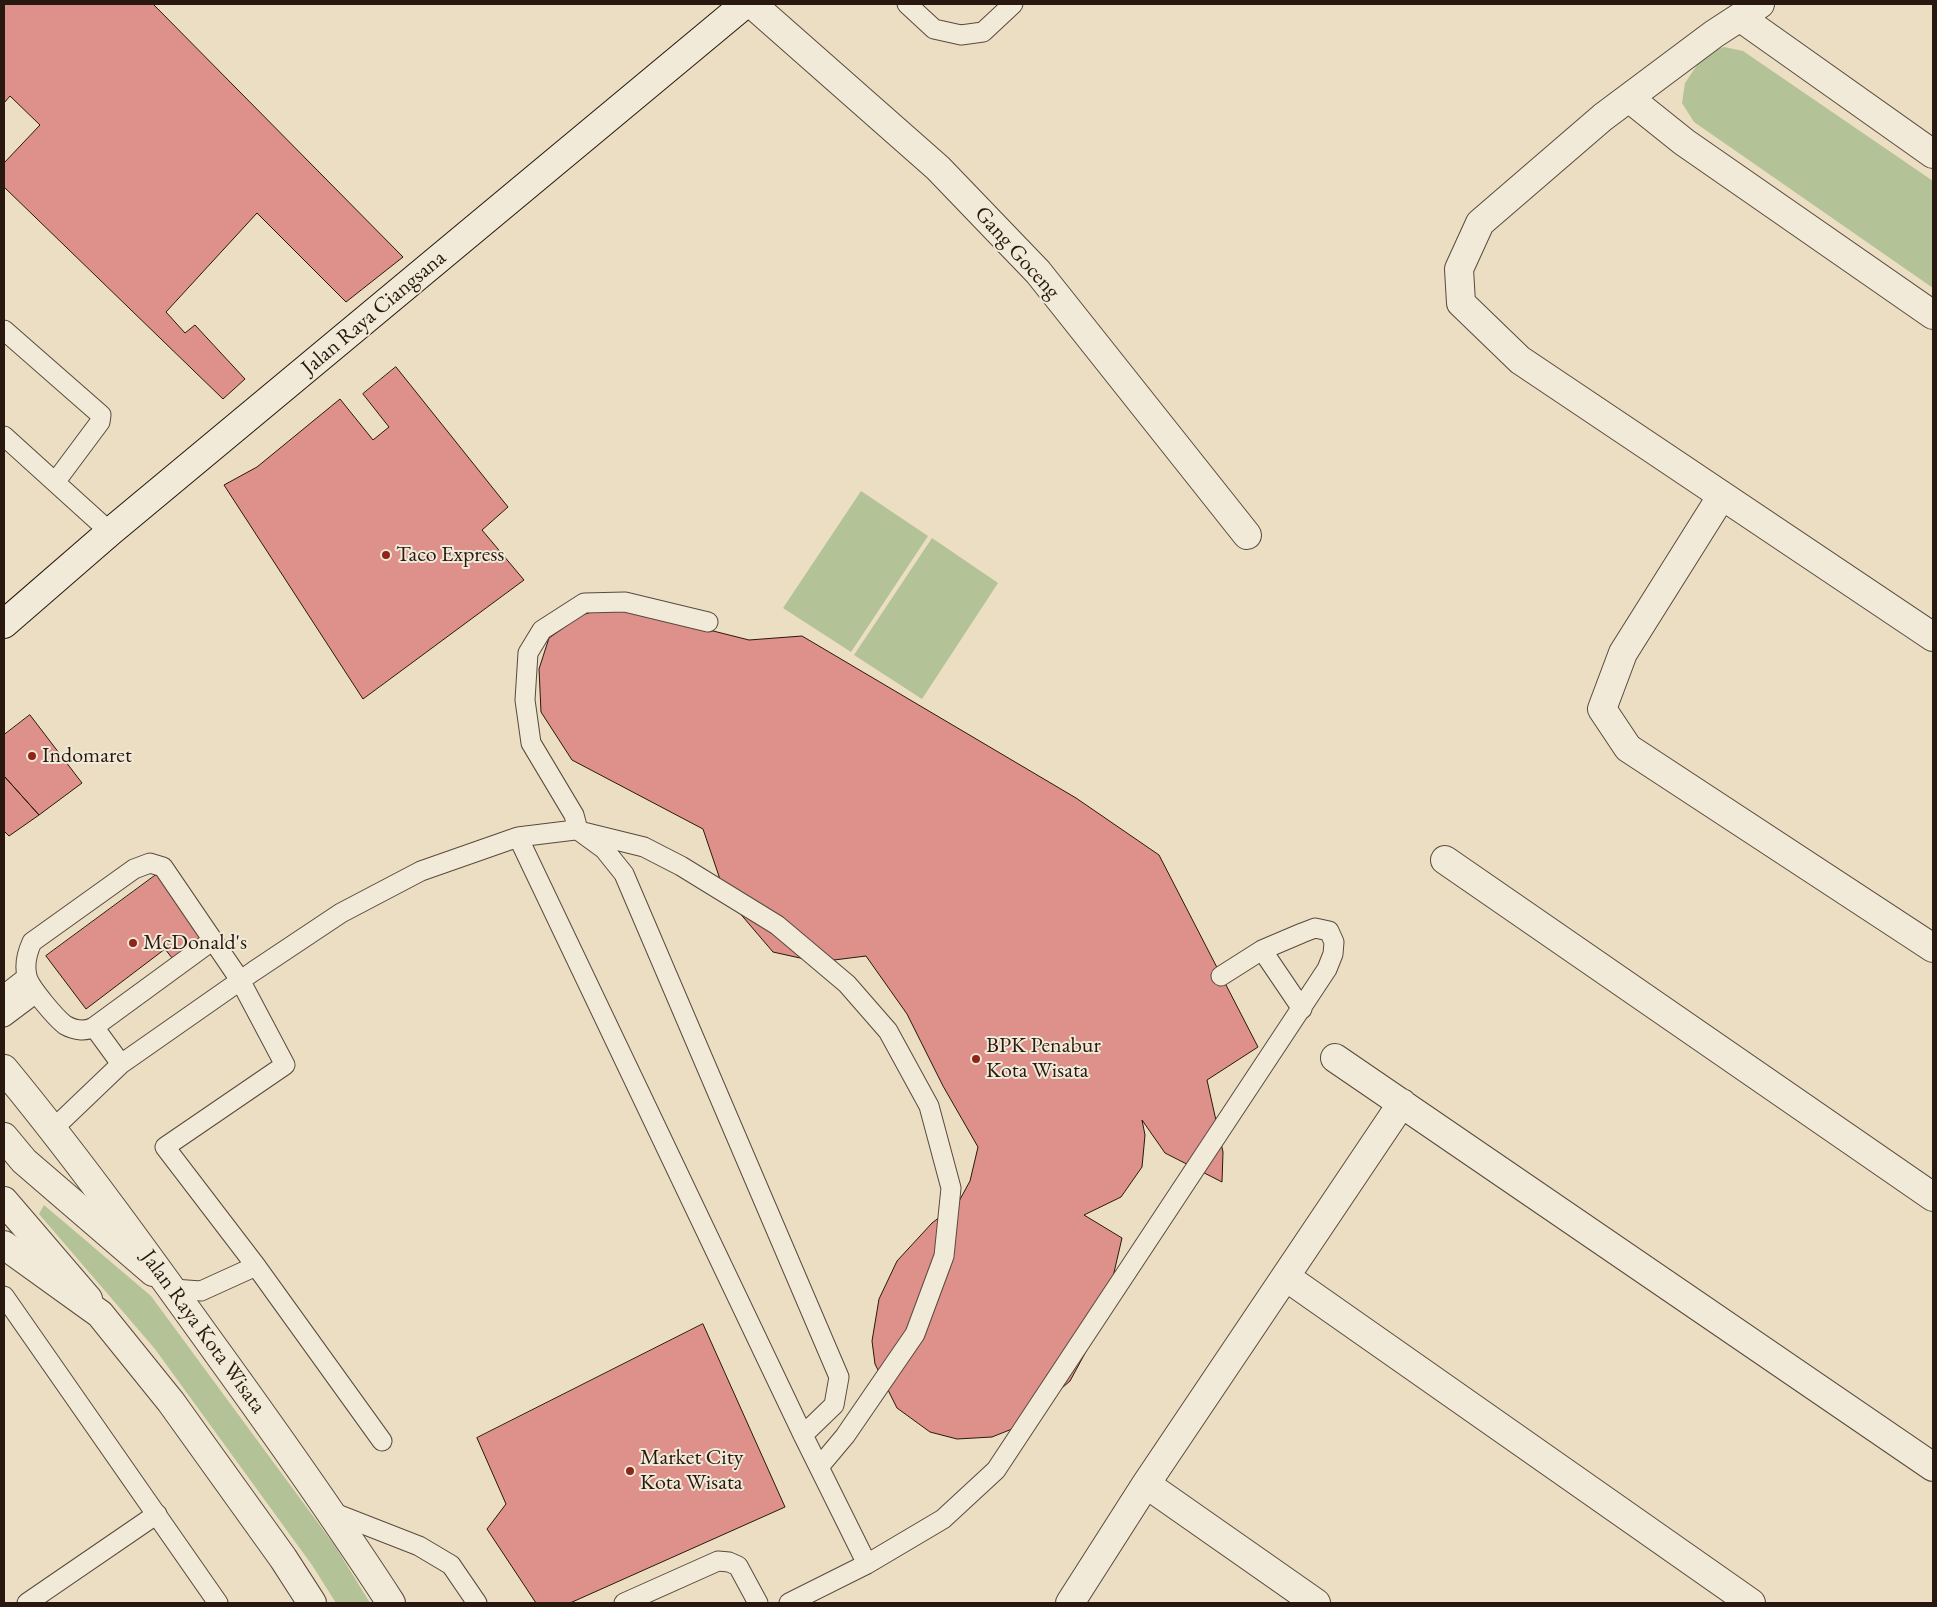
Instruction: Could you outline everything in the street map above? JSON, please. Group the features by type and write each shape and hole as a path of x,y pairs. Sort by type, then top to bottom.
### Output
{"street":[{"name":"Jalan Raya Ciangsana","path":"4,624 110,532 745,4"},
{"name":"Gang Goceng","path":"752,4 938,168 1038,272 1247,535"},
{"path":"1933,154 1750,11 1714,34 1603,117 1480,223 1459,269 1461,303 1520,360 1721,497 1933,637"},
{"path":"1629,98 1684,142 1933,315"},
{"path":"1721,497 1623,653 1602,709 1628,748 1933,948"},
{"path":"1445,860 1933,1197"},
{"path":"1336,1058 1933,1466"},
{"name":"Jalan Raya Kota Wisata","path":"4,1069 53,1129 173,1289 332,1512 391,1603"},
{"path":"1070,1603 1146,1484 1402,1103"},
{"path":"4,1137 24,1161 173,1289"},
{"path":"4,1201 100,1314 171,1402 283,1558 312,1603"},
{"path":"4,1245 100,1314"},
{"path":"1286,1277 1750,1603"},
{"path":"1146,1484 1286,1592 1316,1603"}],"lane":[{"path":"907,4 934,29 961,36 983,32 1013,4"},
{"path":"4,330 101,415 100,422 56,481"},
{"path":"4,436 56,481 110,532"},
{"path":"708,622 625,602 584,604 542,630 528,653 525,700 531,743 574,815 578,830 604,849 624,874 839,1377 834,1405 803,1435"},
{"path":"53,1129 121,1064 240,980 341,912 421,871 518,837 578,830 644,847 681,866 777,925 847,984 888,1031 929,1106 951,1188 944,1256 915,1334 845,1436 818,1467"},
{"path":"518,837 818,1467 867,1564"},
{"path":"213,940 89,1030 79,1030 65,1024 31,985 26,955 32,942 134,869 150,863 163,867 213,940 240,980 285,1065 165,1147 256,1266 382,1441"},
{"path":"788,1603 867,1564 943,1519 996,1470 1130,1268 1163,1214 1302,1009 1327,969 1333,954 1334,942 1329,932 1315,928 1262,950 1221,976"},
{"path":"1262,950 1302,1009"},
{"path":"4,995 31,985"},
{"path":"4,1016 31,985"},
{"path":"94,1026 121,1064"},
{"path":"173,1289 201,1291 256,1266"},
{"path":"4,1296 218,1603"},
{"path":"332,1512 419,1546 451,1565 477,1603"},
{"path":"27,1603 157,1514"},
{"path":"624,1603 718,1562 729,1562 738,1566 758,1603"}],"green space":[{"path":"1724,47 1743,51 1933,181 1933,288 1694,122 1682,103 1685,83 1704,55"},
{"path":"861,491 928,536 851,652 783,608"},
{"path":"932,538 998,583 922,699 854,655"},
{"path":"44,1205 151,1296 335,1546 370,1603 336,1603 312,1565 155,1349 39,1214"}],"building":[{"path":"4,4 153,4 403,257 346,302 257,213 166,312 185,333 195,325 245,379 223,399 4,187 4,163 40,125 10,96 4,103"},
{"name":"Taco Express","path":"396,367 508,507 482,530 524,580 363,699 224,485 257,467 340,399 373,440 389,427 363,394"},
{"path":"614,606 749,640 802,636 1076,798 1159,855 1258,1047 1207,1080 1223,1152 1222,1182 1165,1153 1142,1120 1145,1135 1142,1167 1121,1197 1084,1215 1122,1238 1103,1320 1070,1381 1017,1427 992,1437 957,1439 930,1432 897,1408 875,1364 872,1341 879,1299 897,1261 932,1223 958,1203 970,1181 978,1147 943,1086 907,1014 866,956 818,962 773,952 726,897 703,829 572,760 541,712 539,669 549,638 582,615"},
{"name":"Indomaret","path":"30,715 82,783 39,815 4,776 4,735"},
{"path":"4,776 39,815 9,836 4,831"},
{"name":"McDonald's","path":"160,872 209,938 176,963 165,949 86,1009 46,956"},
{"name":"Market City Kota Wisata","path":"703,1324 785,1507 570,1603 536,1603 487,1529 506,1504 477,1438"}],"place":[{"name":"Taco Express","path":"386,555"},
{"name":"Indomaret","path":"32,756"},
{"name":"McDonald's","path":"133,943"},
{"name":"BPK Penabur Kota Wisata","path":"976,1059"},
{"name":"Market City Kota Wisata","path":"630,1471"}]}
